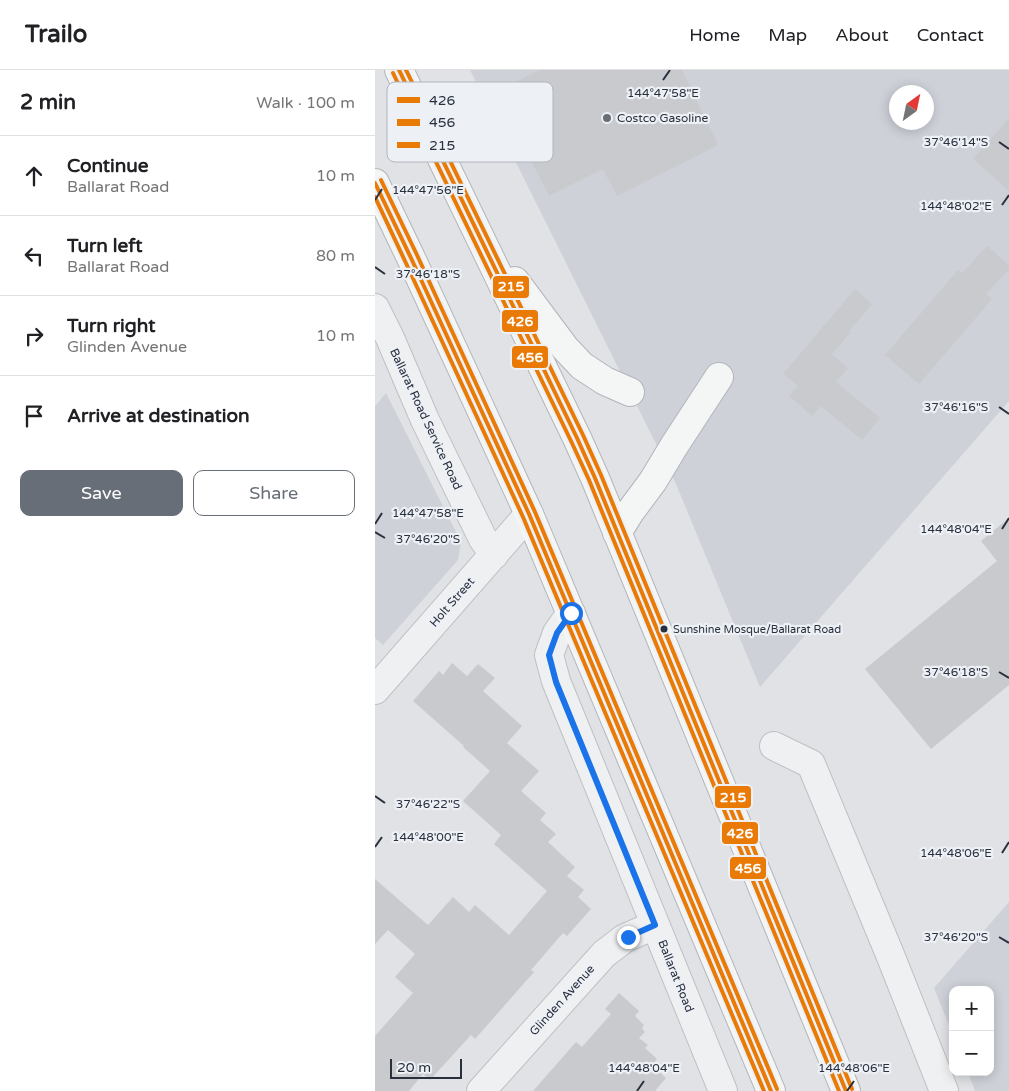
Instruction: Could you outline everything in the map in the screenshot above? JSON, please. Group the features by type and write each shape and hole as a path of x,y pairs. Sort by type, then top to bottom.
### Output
{"highway":[{"path":"399,70 405,82"},
{"path":"443,162 577,438 846,1091"},
{"path":"375,184 529,514 771,1091"},
{"path":"474,226 565,348 583,366 605,381 630,392"},
{"path":"617,534 719,377"}],"street":[{"name":"Ballarat Road Service Road","path":"375,308 425,420 483,539 494,555"},
{"name":"Holt Street","path":"375,690 529,514"},
{"name":"Ballarat Road","path":"571,613 557,633 549,655 556,682 723,1091"},
{"path":"773,746 811,764 944,1091"},
{"name":"Glinden Avenue","path":"481,1091 605,954 625,938 655,925"}],"shaded area":[{"path":"470,70 1009,70 1009,401 760,687 676,484 516,162 553,162 553,82 476,82"},
{"path":"386,393 461,542 458,560 383,645 375,638 375,406"},
{"path":"1009,902 1009,1091 975,1091 969,1076 994,1076 994,986 949,986 949,1025 934,988"}],"building":[{"name":"Costco Gasoline","path":"539,70 682,70 718,145 617,196 603,169 549,196 532,162 553,162 553,82 516,82"},
{"path":"1009,118 1009,191 973,159"},
{"path":"987,246 1009,265 1009,269 986,294 992,299 919,384 885,355 958,270 962,273"},
{"path":"855,289 872,304 832,354 848,368 836,382 880,418 862,440 821,406 812,416 789,396 798,386 783,374"},
{"path":"1009,518 1009,685 931,749 865,669 997,561 981,541"},
{"path":"452,663 467,676 478,664 495,678 483,691 522,726 507,743 539,771 521,791 546,813 540,820 556,834 548,842 575,867 567,876 584,890 578,897 591,909 567,936 563,933 531,970 534,972 475,1039 471,1035 430,1080 423,1074 409,1091 375,1091 375,1036 413,993 395,977 415,954 388,930 375,944 375,879 428,925 453,897 469,912 475,905 509,935 547,891 494,844 501,835 463,801 490,771 413,701 439,671 443,675"},
{"path":"619,993 639,1011 635,1016 644,1025 642,1028 645,1032 639,1038 648,1045 645,1048 657,1059 655,1062 659,1065 656,1069 666,1078 655,1091 533,1091 576,1042 582,1047 611,1014 605,1009"}],"transit line":[{"name":"426","path":"399,70 405,82"},
{"name":"215","path":"406,70 412,82"},
{"name":"456","path":"393,73 397,82"},
{"name":"456","path":"436,162 589,480 839,1091"},
{"name":"426","path":"444,162 595,478 846,1091"},
{"name":"215","path":"451,162 601,475 852,1089"},
{"name":"215","path":"381,180 535,512 777,1089"},
{"name":"426","path":"375,183 529,514 771,1091"},
{"name":"456","path":"375,197 523,517 764,1091"}],"place":[{"name":"Costco Gasoline","path":"607,118"},
{"name":"Sunshine Mosque/Ballarat Road","path":"664,629"}],"route":[{"path":"571,613 557,633 549,655 556,682 655,925 628,937"}]}
